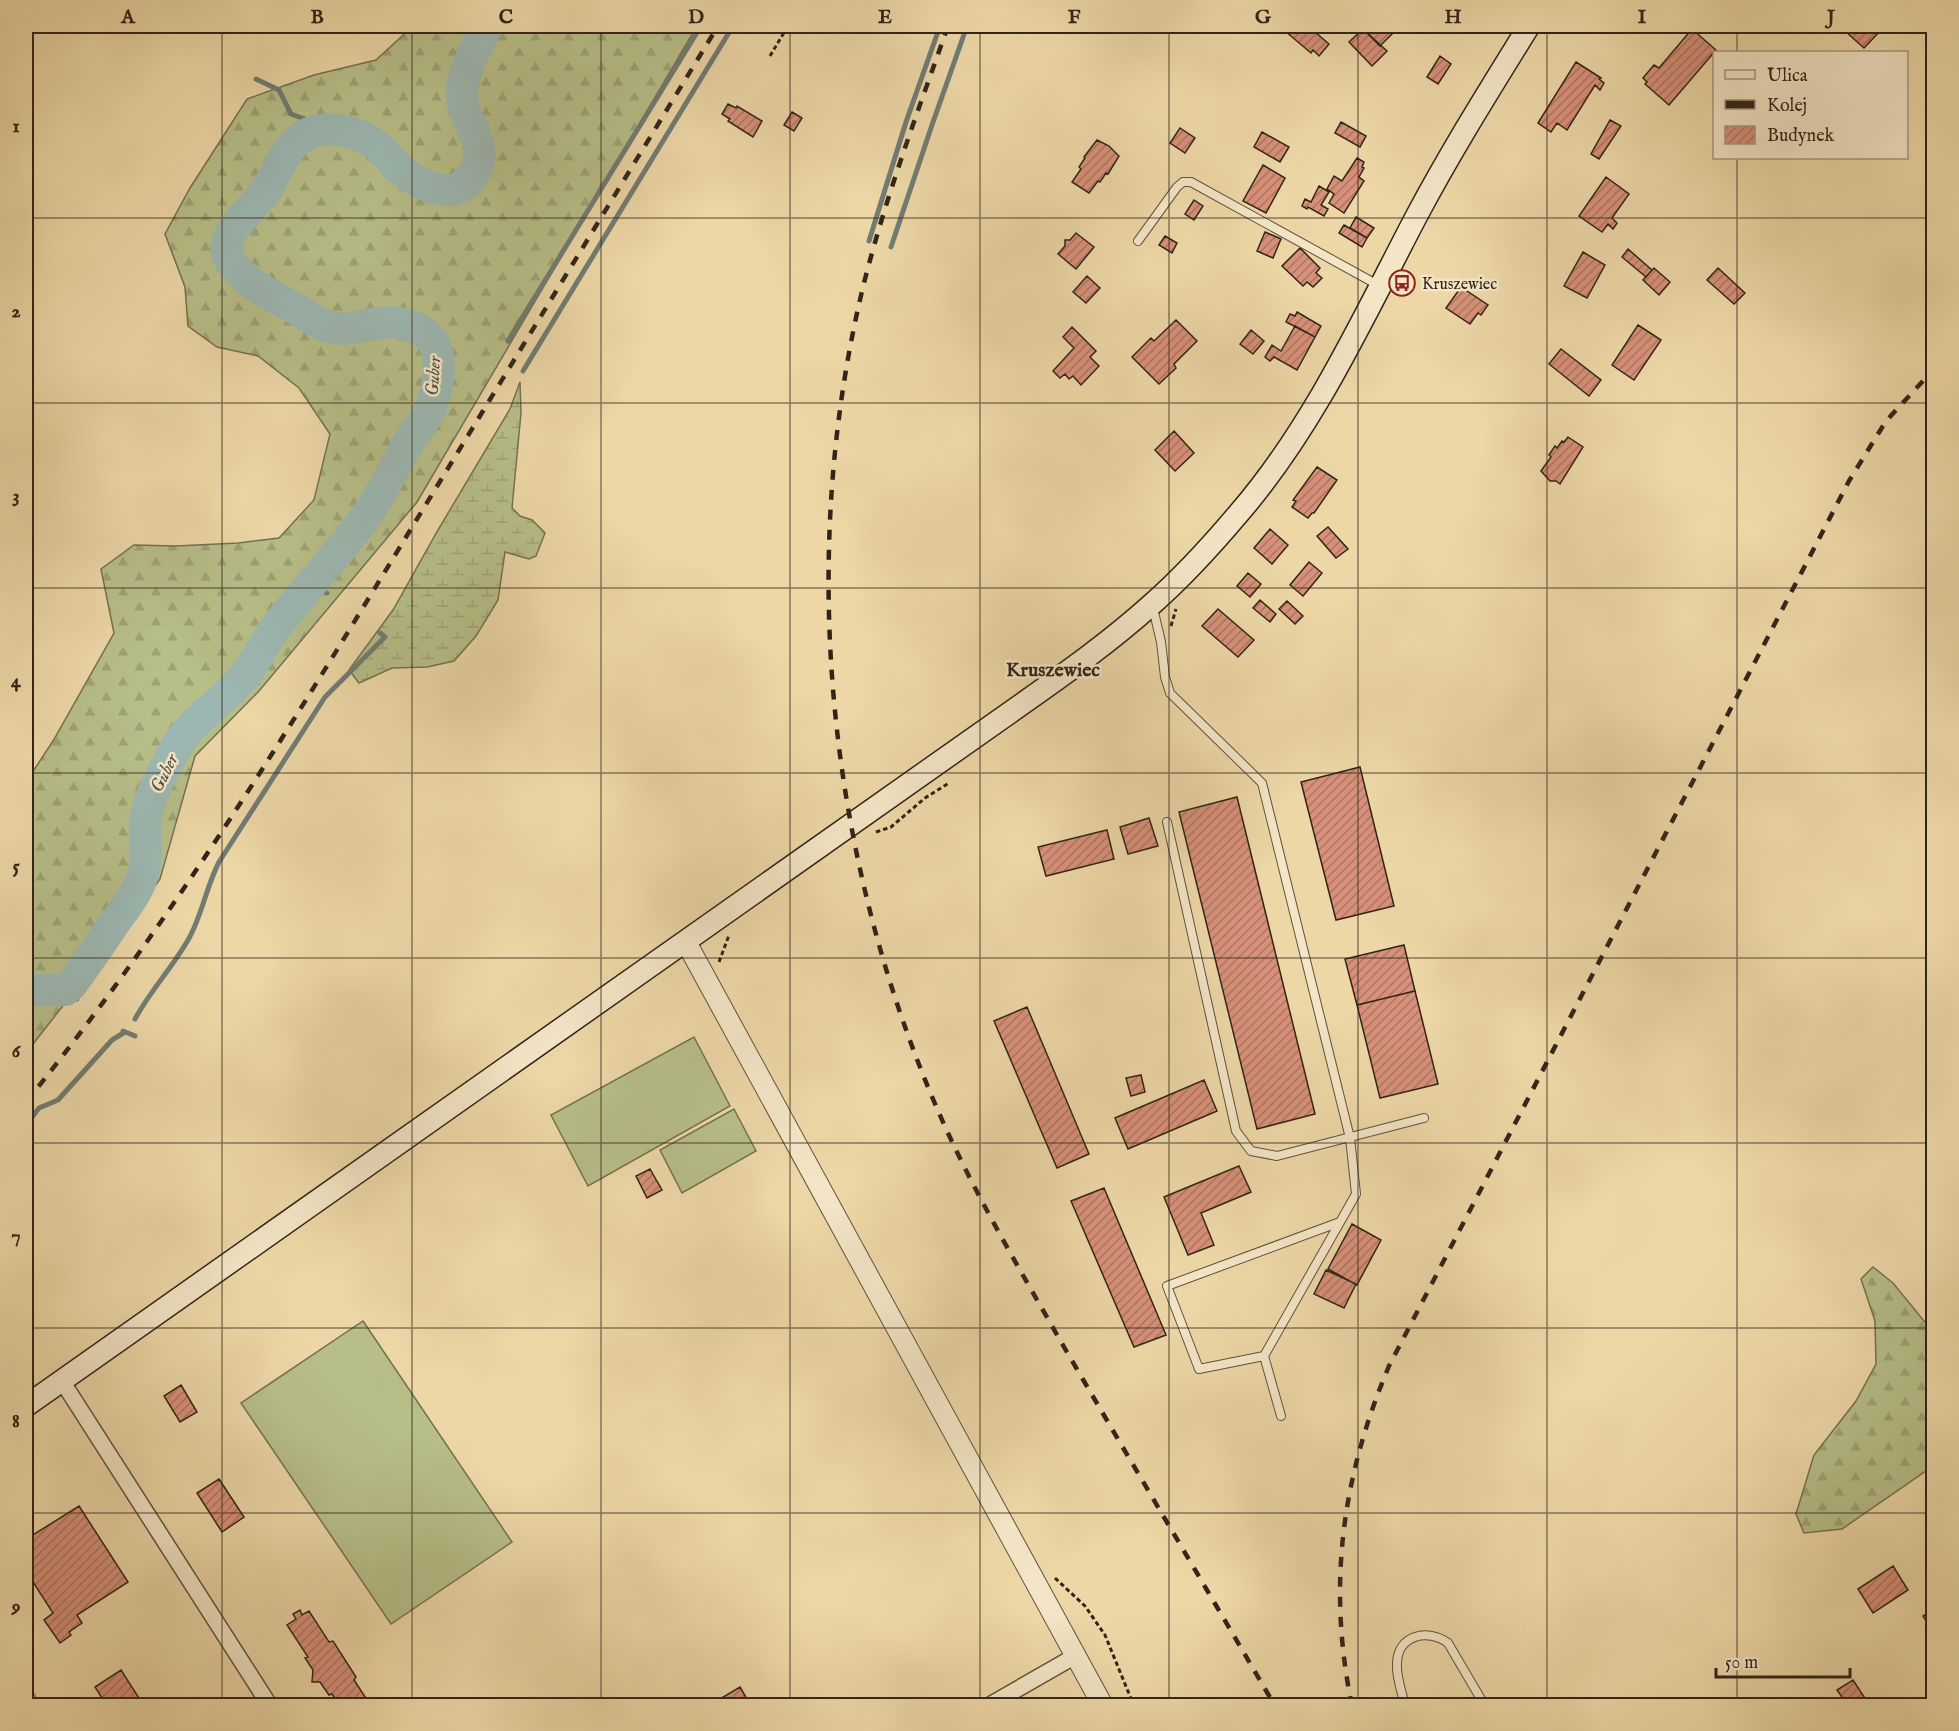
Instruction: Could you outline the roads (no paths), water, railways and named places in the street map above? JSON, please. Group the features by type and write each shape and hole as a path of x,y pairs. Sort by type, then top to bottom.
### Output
{"main road":[{"path":"26,1406 1067,672 1152,604 1197,560 1240,512 1276,464 1336,369 1451,152 1529,26"}],"street":[{"path":"686,942 1103,1706"},
{"path":"62,1381 270,1706"},
{"path":"988,1706 1077,1655"}],"lane":[{"path":"1138,241 1178,187 1183,182 1191,182 1379,286"},
{"path":"1152,604 1170,693 1262,783 1350,1138 1356,1194 1264,1356 1281,1416"},
{"path":"1167,822 1236,1131 1251,1151 1277,1156 1424,1118"},
{"path":"1264,1356 1198,1369 1167,1286 1340,1222"},
{"path":"1405,1706 1397,1664 1399,1654 1411,1639 1430,1634 1448,1643 1485,1706"},
{"path":"26,1689 36,1706"}],"waterway":[{"name":"Guber","path":"26,990 65,990 72,984 130,901 144,870 146,816 156,786 175,749 189,729 243,678 275,628 368,514 409,441 428,414 435,393 439,370 438,355 430,338 423,332 407,325 388,322 340,329 319,323 263,290 241,274 228,254 229,237 266,190 293,145 318,130 340,130 362,137 381,149 404,172 432,188 452,190 461,187 477,168 479,156 475,134 462,100 462,88 469,64 487,26"},
{"path":"508,341 701,26"},
{"path":"523,371 733,26"},
{"path":"869,241 906,122 940,26"},
{"path":"891,247 967,26"},
{"path":"256,79 279,90 291,114 332,129"},
{"path":"309,586 327,593"},
{"path":"135,1019 188,940 219,862 325,697 385,637 380,633"},
{"path":"65,990 77,999"},
{"path":"123,1031 135,1036"},
{"path":"26,1125 39,1108 58,1100 112,1040 125,1032"}],"railway":[{"path":"26,1102 78,1036 177,899 270,757 718,26"},
{"path":"948,26 882,218 864,283 844,385 832,488 829,592 834,697 847,800 868,902 897,1002 933,1099 962,1163 1090,1392 1275,1706"},
{"path":"1352,1706 1344,1661 1341,1618 1340,1575 1344,1533 1350,1491 1360,1449 1389,1366 1849,481 1886,421 1934,369"}],"place":[{"name":"Kruszewiec","path":"1402,283"}],"district":[{"name":"Kruszewiec","path":"1053,669"}]}
